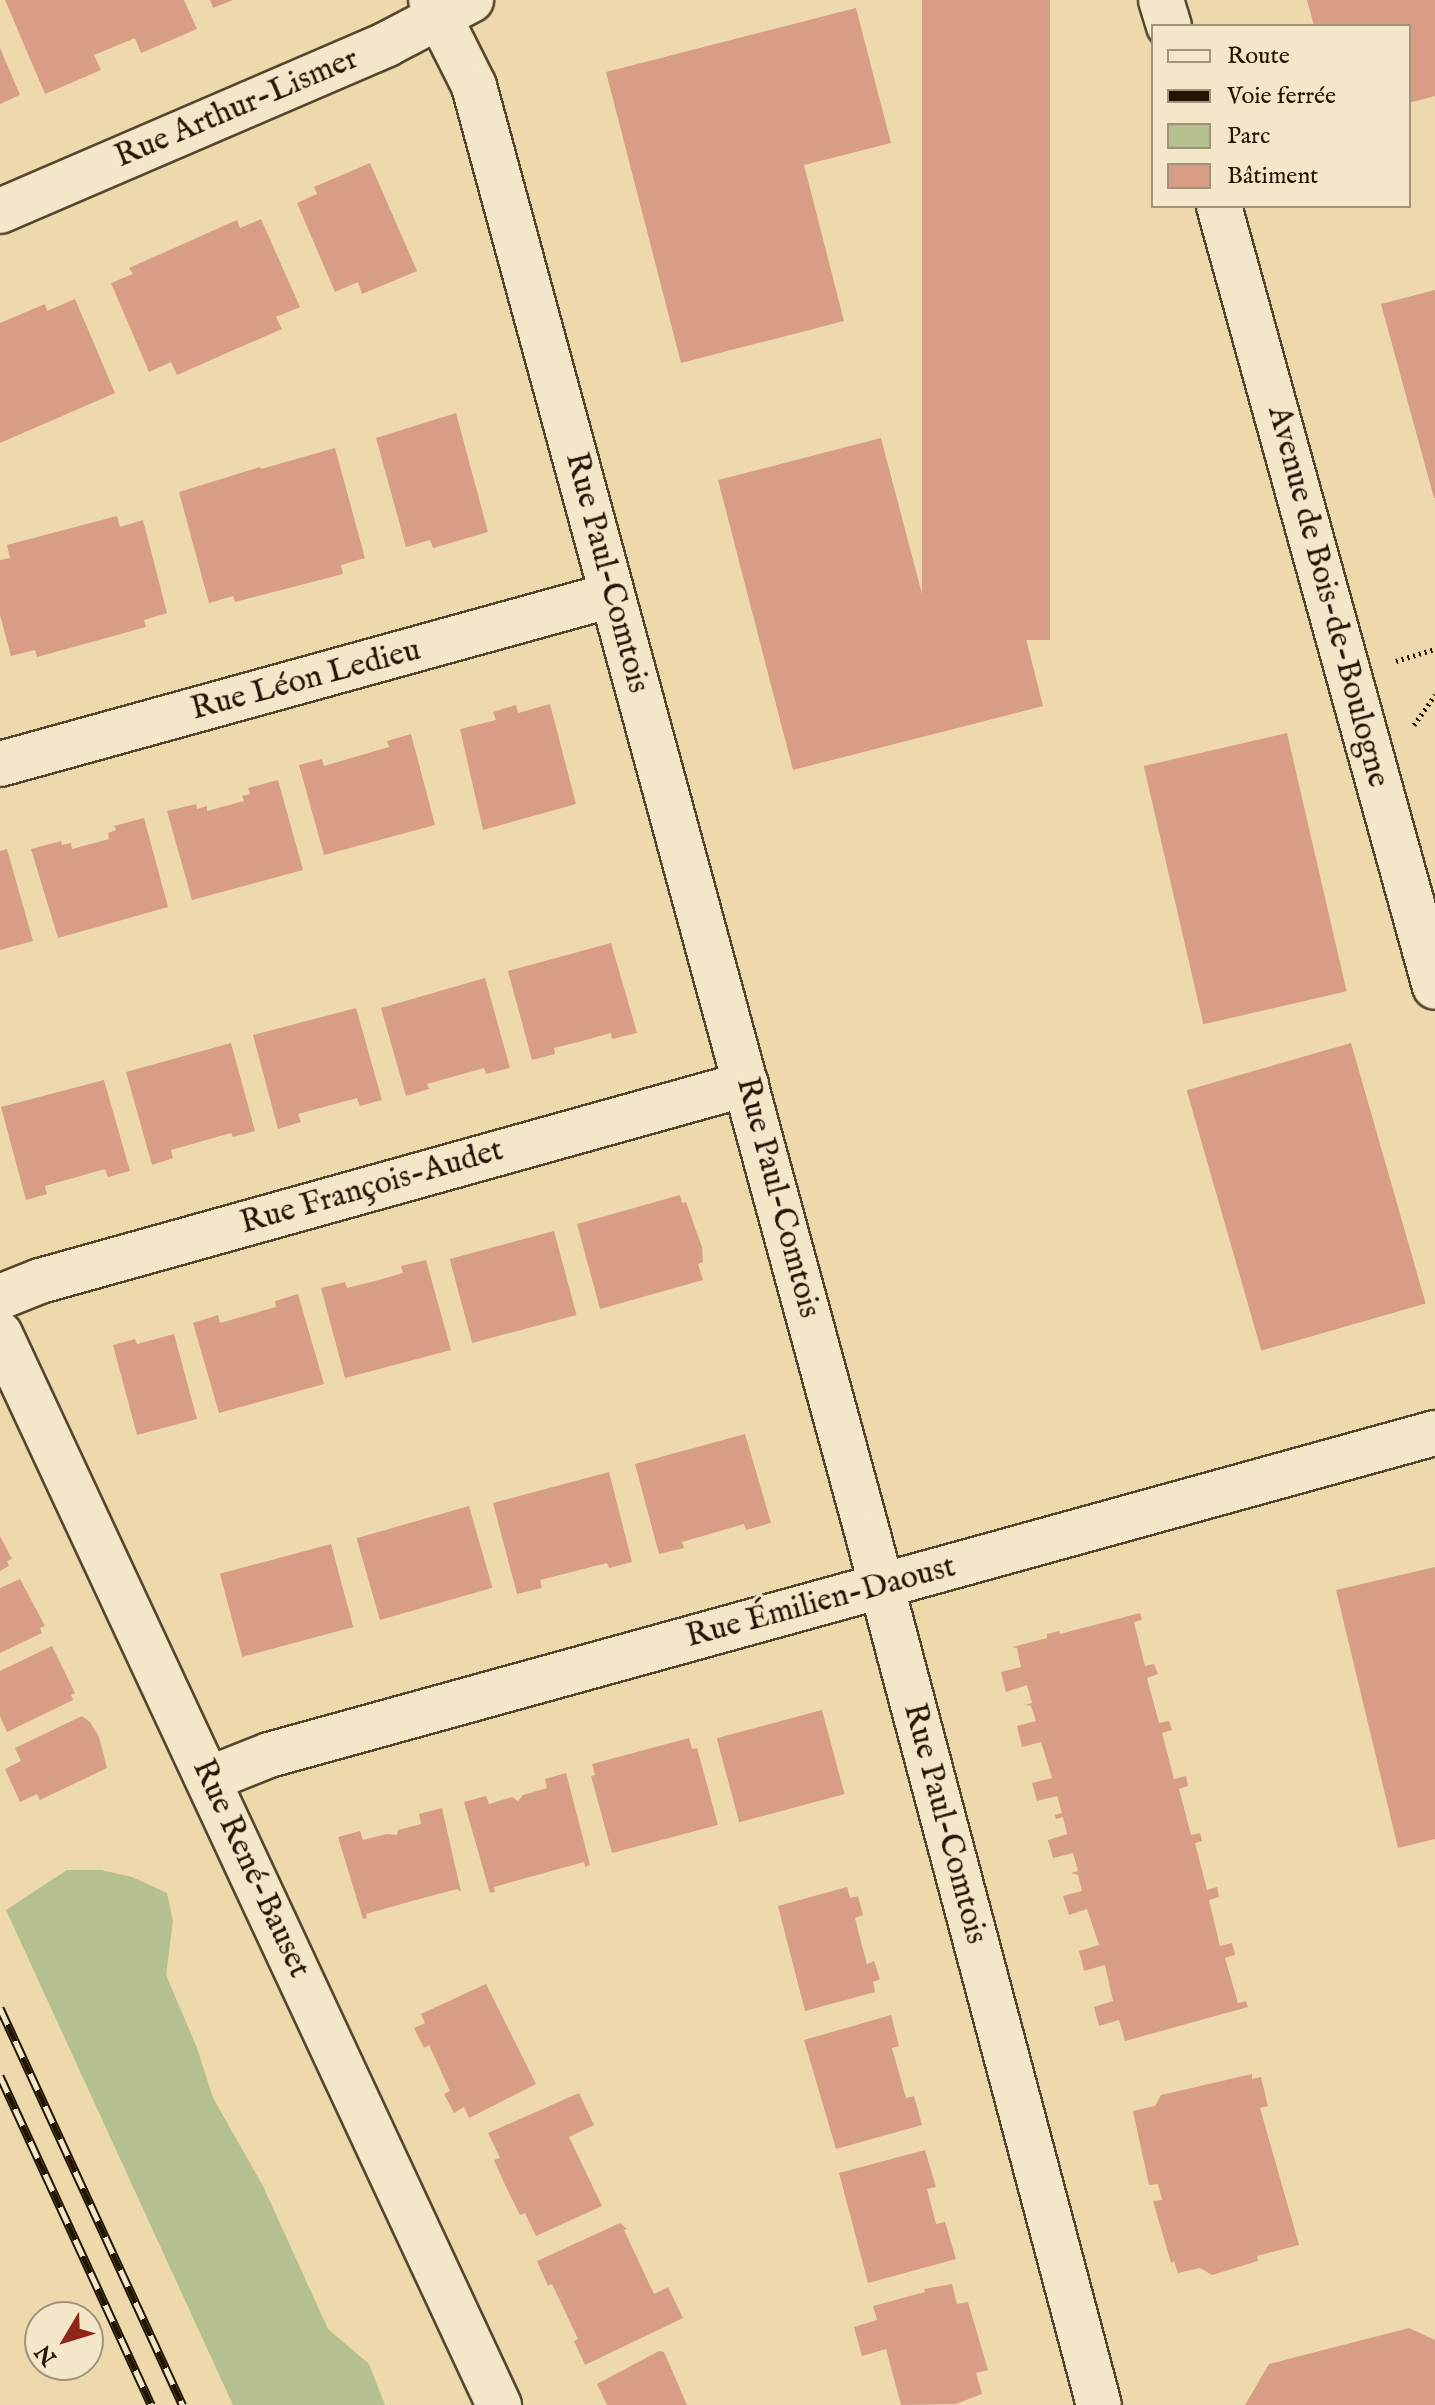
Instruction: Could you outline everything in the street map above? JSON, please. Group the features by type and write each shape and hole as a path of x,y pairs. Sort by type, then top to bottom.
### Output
{"street":[{"path":"1161,0 1168,24"},
{"name":"Rue Arthur-Lismer","path":"0,211 387,44 447,5"},
{"name":"Rue Paul-Comtois","path":"447,5 474,86 746,1084 1099,2405"},
{"name":"Avenue de Bois-de-Boulogne","path":"1220,208 1435,987"},
{"name":"Rue Léon Ledieu","path":"0,764 612,595"},
{"name":"Rue François-Audet","path":"0,1297 55,1276 746,1084"},
{"name":"Rue René-Bauset","path":"0,1334 499,2405"},
{"name":"Rue Émilien-Daoust","path":"209,1779 262,1757 1435,1433"}],"path":[{"path":"1396,661 1435,649"},
{"path":"1414,725 1435,695"}],"green space":[{"path":"67,1870 101,1870 132,1877 167,1893 173,1921 166,1975 197,2048 213,2098 263,2186 328,2329 369,2364 385,2405 233,2405 6,1910"}],"building":[{"path":"5,0 184,0 197,29 141,53 135,38 94,55 101,70 45,94"},
{"path":"210,0 233,0 213,8"},
{"path":"922,0 1050,0 1050,640 922,640"},
{"path":"1307,0 1435,0 1435,96 1411,102 1411,24 1313,24"},
{"path":"856,8 891,143 804,165 844,321 681,363 606,72"},
{"path":"0,48 20,95 0,104"},
{"path":"370,163 417,271 362,294 358,282 335,292 297,203 317,194 314,187"},
{"path":"261,219 300,307 276,317 282,329 177,375 171,362 149,372 111,283 133,274 129,268 237,220 240,228"},
{"path":"1435,290 1435,498 1434,498 1381,304"},
{"path":"75,299 115,393 0,443 0,323 45,304 47,311"},
{"path":"456,413 488,532 433,548 430,540 406,547 376,438"},
{"path":"881,438 922,594 1009,572 1043,706 793,770 718,480"},
{"path":"335,448 365,558 341,565 343,574 235,602 233,596 209,603 179,492"},
{"path":"117,516 120,527 143,520 167,613 144,620 146,627 37,657 35,650 11,656 0,615 0,560 10,558 7,545"},
{"path":"550,704 576,804 483,830 460,729 496,720 493,712 516,705 518,713"},
{"path":"1287,733 1347,991 1203,1024 1144,766"},
{"path":"411,734 435,825 324,855 299,765 322,759 324,766 389,747 387,741"},
{"path":"278,780 303,870 192,900 167,811 196,804 197,809 207,806 207,811 244,801 242,796 250,794 248,788"},
{"path":"144,818 168,907 58,938 31,849 61,841 62,845 71,843 72,849 91,844 109,839 108,833 116,830 114,826"},
{"path":"7,849 33,941 0,950 0,851"},
{"path":"611,943 637,1033 612,1039 611,1033 554,1048 555,1054 532,1060 508,971"},
{"path":"485,978 510,1068 486,1074 484,1068 427,1084 429,1089 406,1096 381,1008"},
{"path":"356,1008 382,1100 360,1106 357,1098 298,1114 301,1122 278,1129 253,1035"},
{"path":"231,1043 255,1131 233,1137 231,1133 171,1150 173,1158 152,1165 126,1072"},
{"path":"1351,1043 1426,1304 1261,1351 1187,1090"},
{"path":"104,1080 130,1171 108,1177 105,1169 45,1186 47,1194 26,1200 1,1107"},
{"path":"680,1195 682,1203 686,1202 702,1247 703,1262 698,1264 703,1280 600,1309 577,1224"},
{"path":"554,1231 577,1315 472,1343 450,1259"},
{"path":"426,1260 451,1350 345,1378 321,1288 345,1282 347,1288 375,1281 403,1273 401,1266"},
{"path":"298,1294 324,1384 219,1413 193,1323 218,1315 220,1323 276,1307 275,1301"},
{"path":"174,1334 197,1419 137,1435 113,1345 135,1339 137,1344"},
{"path":"745,1434 771,1523 746,1530 744,1524 682,1542 684,1548 659,1554 635,1464"},
{"path":"609,1472 632,1562 609,1568 607,1563 540,1580 542,1588 517,1594 493,1503"},
{"path":"469,1506 492,1588 380,1620 357,1538"},
{"path":"0,1536 12,1559 7,1561 9,1566 0,1571"},
{"path":"331,1544 353,1627 242,1657 220,1574"},
{"path":"1435,1567 1435,1839 1398,1848 1336,1590"},
{"path":"20,1579 45,1626 40,1628 42,1633 0,1653 0,1588"},
{"path":"1140,1613 1142,1620 1134,1622 1145,1666 1154,1664 1158,1674 1147,1678 1159,1723 1169,1721 1172,1730 1162,1733 1174,1779 1186,1776 1188,1786 1179,1789 1191,1835 1200,1833 1202,1841 1195,1843 1207,1890 1217,1887 1219,1897 1209,1900 1220,1946 1232,1943 1235,1955 1225,1958 1238,2003 1246,2001 1248,2007 1125,2041 1119,2020 1099,2026 1094,2007 1113,2001 1105,1965 1084,1971 1079,1951 1099,1945 1087,1909 1069,1915 1063,1896 1082,1891 1078,1875 1071,1873 1078,1871 1073,1853 1053,1858 1048,1840 1067,1834 1063,1817 1056,1819 1055,1815 1062,1813 1057,1796 1037,1801 1032,1783 1052,1778 1041,1742 1022,1747 1017,1726 1036,1721 1031,1706 1025,1705 1032,1703 1027,1685 1006,1692 1001,1672 1021,1667 1017,1648 1012,1647 1047,1638 1047,1634 1059,1631 1060,1634"},
{"path":"52,1646 75,1693 71,1695 73,1700 7,1732 0,1716 0,1671"},
{"path":"822,1710 845,1794 739,1822 717,1738"},
{"path":"82,1716 90,1722 99,1737 107,1768 40,1800 37,1794 20,1802 5,1769 21,1761 15,1748"},
{"path":"689,1738 692,1749 697,1748 718,1825 612,1853 591,1776 595,1775 592,1764"},
{"path":"566,1773 590,1865 585,1867 584,1862 494,1887 495,1892 490,1893 464,1802 486,1796 489,1804 512,1797 518,1801 523,1795 547,1788 545,1779"},
{"path":"442,1808 461,1892 457,1889 412,1901 366,1914 367,1918 363,1919 338,1837 360,1831 363,1840 387,1834 397,1835 398,1830 421,1824 419,1814"},
{"path":"847,1887 850,1898 858,1896 863,1915 855,1918 861,1942 867,1964 874,1961 880,1979 873,1982 875,1992 805,2011 778,1906"},
{"path":"486,1984 536,2084 469,2118 464,2107 454,2113 444,2094 450,2091 429,2045 424,2048 414,2028 425,2023 421,2014"},
{"path":"891,2015 899,2046 892,2048 906,2098 914,2096 922,2125 836,2149 804,2040"},
{"path":"1252,2074 1252,2079 1261,2077 1268,2106 1260,2108 1299,2245 1257,2256 1258,2261 1212,2275 1200,2268 1178,2273 1174,2261 1171,2263 1153,2201 1162,2200 1158,2184 1149,2185 1133,2111 1155,2106 1161,2095"},
{"path":"579,2093 594,2125 569,2137 602,2206 536,2236 525,2213 520,2215 506,2187 494,2160 500,2158 488,2133"},
{"path":"925,2150 936,2187 927,2189 936,2224 945,2222 956,2259 868,2283 839,2173"},
{"path":"620,2223 627,2229 624,2230 654,2294 668,2287 683,2318 585,2365 574,2341 578,2339 552,2284 548,2286 537,2261"},
{"path":"952,2284 957,2304 968,2302 988,2370 976,2373 982,2394 956,2404 901,2405 886,2349 862,2356 854,2327 877,2320 873,2306 925,2292 924,2289"},
{"path":"1409,2328 1435,2340 1435,2405 1245,2405 1269,2364"},
{"path":"659,2351 664,2352 687,2405 607,2405 597,2384"}],"railway":[{"path":"0,2008 183,2405"},
{"path":"0,2076 151,2405"}]}
